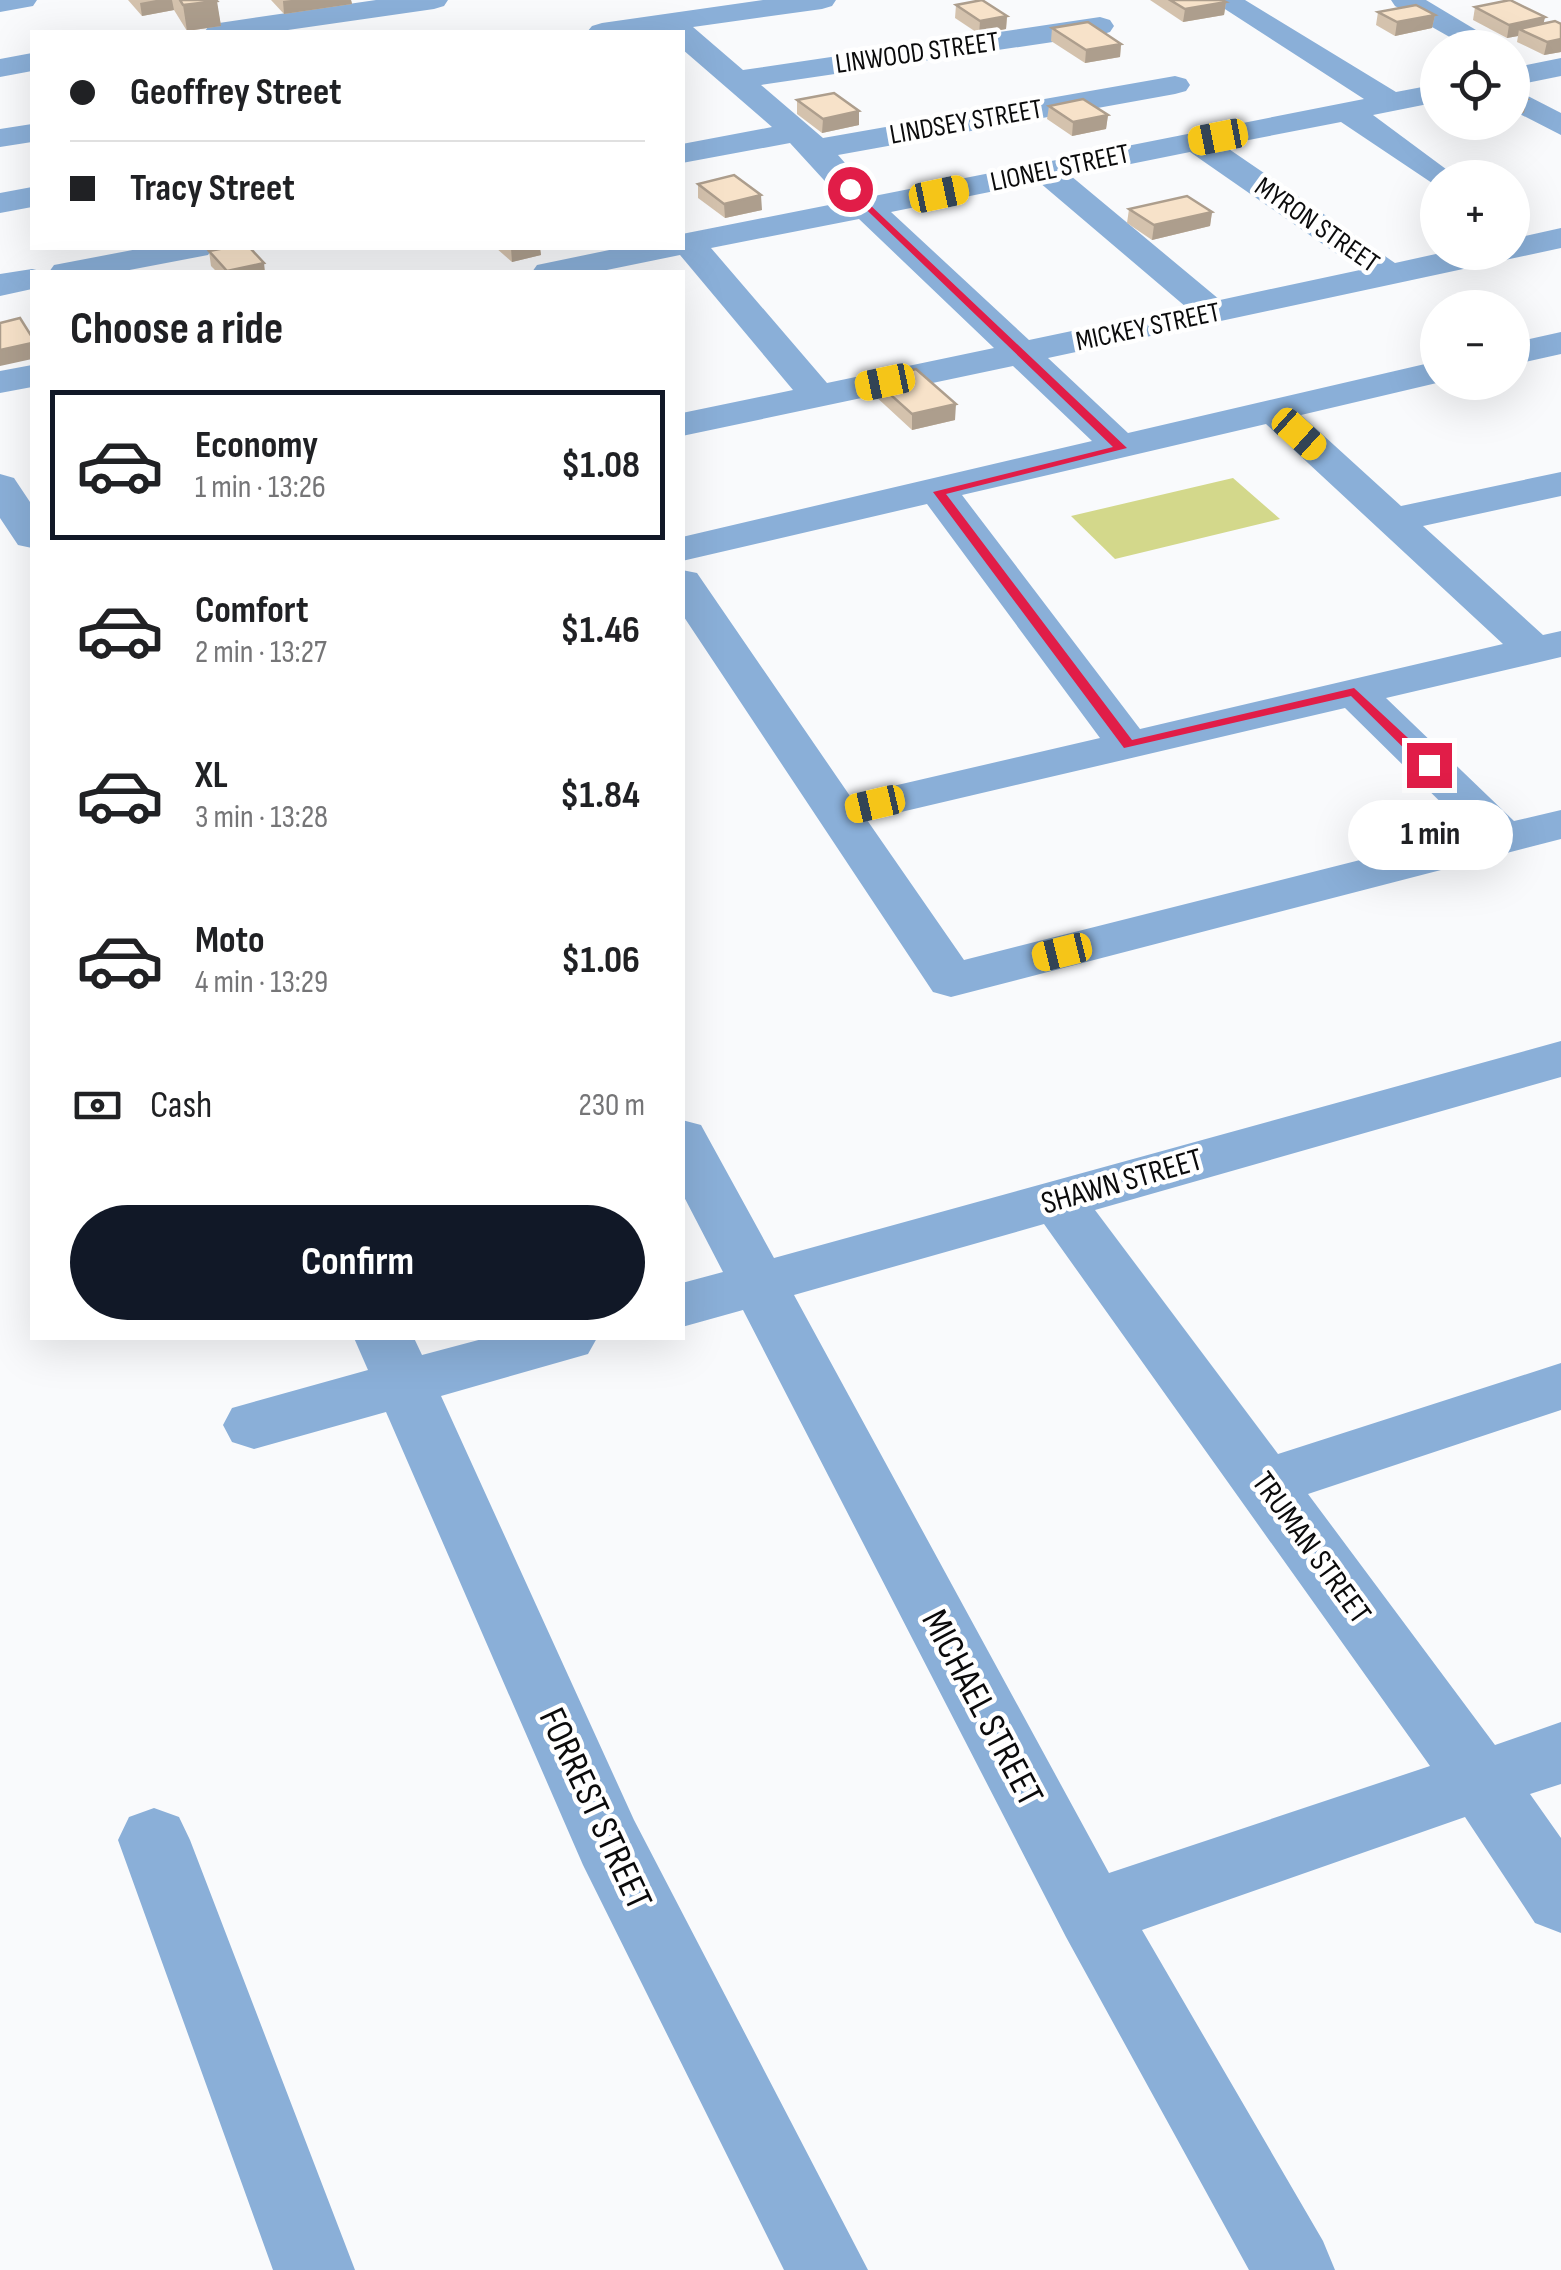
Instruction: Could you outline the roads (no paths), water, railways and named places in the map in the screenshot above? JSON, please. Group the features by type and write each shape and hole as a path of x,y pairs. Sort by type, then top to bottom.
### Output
{"street":[{"path":"0,3 23,0"},
{"path":"232,30 434,0"},
{"path":"646,0 678,29"},
{"path":"653,30 678,29 822,0"},
{"path":"1064,0 1219,116"},
{"path":"1225,0 1392,103"},
{"path":"1405,0 1459,30"},
{"path":"1434,16 1485,6"},
{"name":"LINWOOD STREET","path":"685,78 730,76 1100,26"},
{"path":"685,35 806,140 868,209 1122,448"},
{"path":"0,68 30,62"},
{"name":"LINDSEY STREET","path":"685,154 806,140 1175,84"},
{"name":"LIONEL STREET","path":"685,244 1195,141 1219,116 1348,112 1420,98"},
{"path":"1530,108 1561,126"},
{"path":"1348,112 1420,163"},
{"path":"0,138 30,133"},
{"name":"MYRON STREET","path":"1195,141 1389,275"},
{"path":"1045,171 1214,312"},
{"path":"0,203 30,197"},
{"path":"77,270 185,250"},
{"name":"LIONEL STREET","path":"559,270 655,250"},
{"path":"684,250 819,397"},
{"name":"MICKEY STREET","path":"685,425 1420,268"},
{"path":"0,285 30,279"},
{"path":"1530,350 1561,343"},
{"path":"0,382 30,376"},
{"path":"685,548 1420,376"},
{"path":"1276,412 1394,520 1548,647"},
{"path":"1394,520 1561,484"},
{"path":"0,486 30,533"},
{"path":"939,492 1129,745"},
{"path":"0,562 30,554"},
{"path":"685,586 951,980 1561,824"},
{"path":"838,812 1548,647"},
{"path":"1354,692 1504,838"},
{"name":"SHAWN STREET","path":"685,1305 1561,1059"},
{"name":"MICHAEL STREET","path":"685,1144 1092,1913 1294,2270"},
{"name":"TRUMAN STREET","path":"1056,1200 1481,1780 1561,1898"},
{"path":"254,1425 394,1360 551,1340"},
{"name":"FORREST STREET","path":"394,1360 608,1842 827,2270"},
{"path":"1264,1484 1561,1386"},
{"path":"1092,1913 1561,1753"},
{"path":"154,1840 303,2266"}]}
